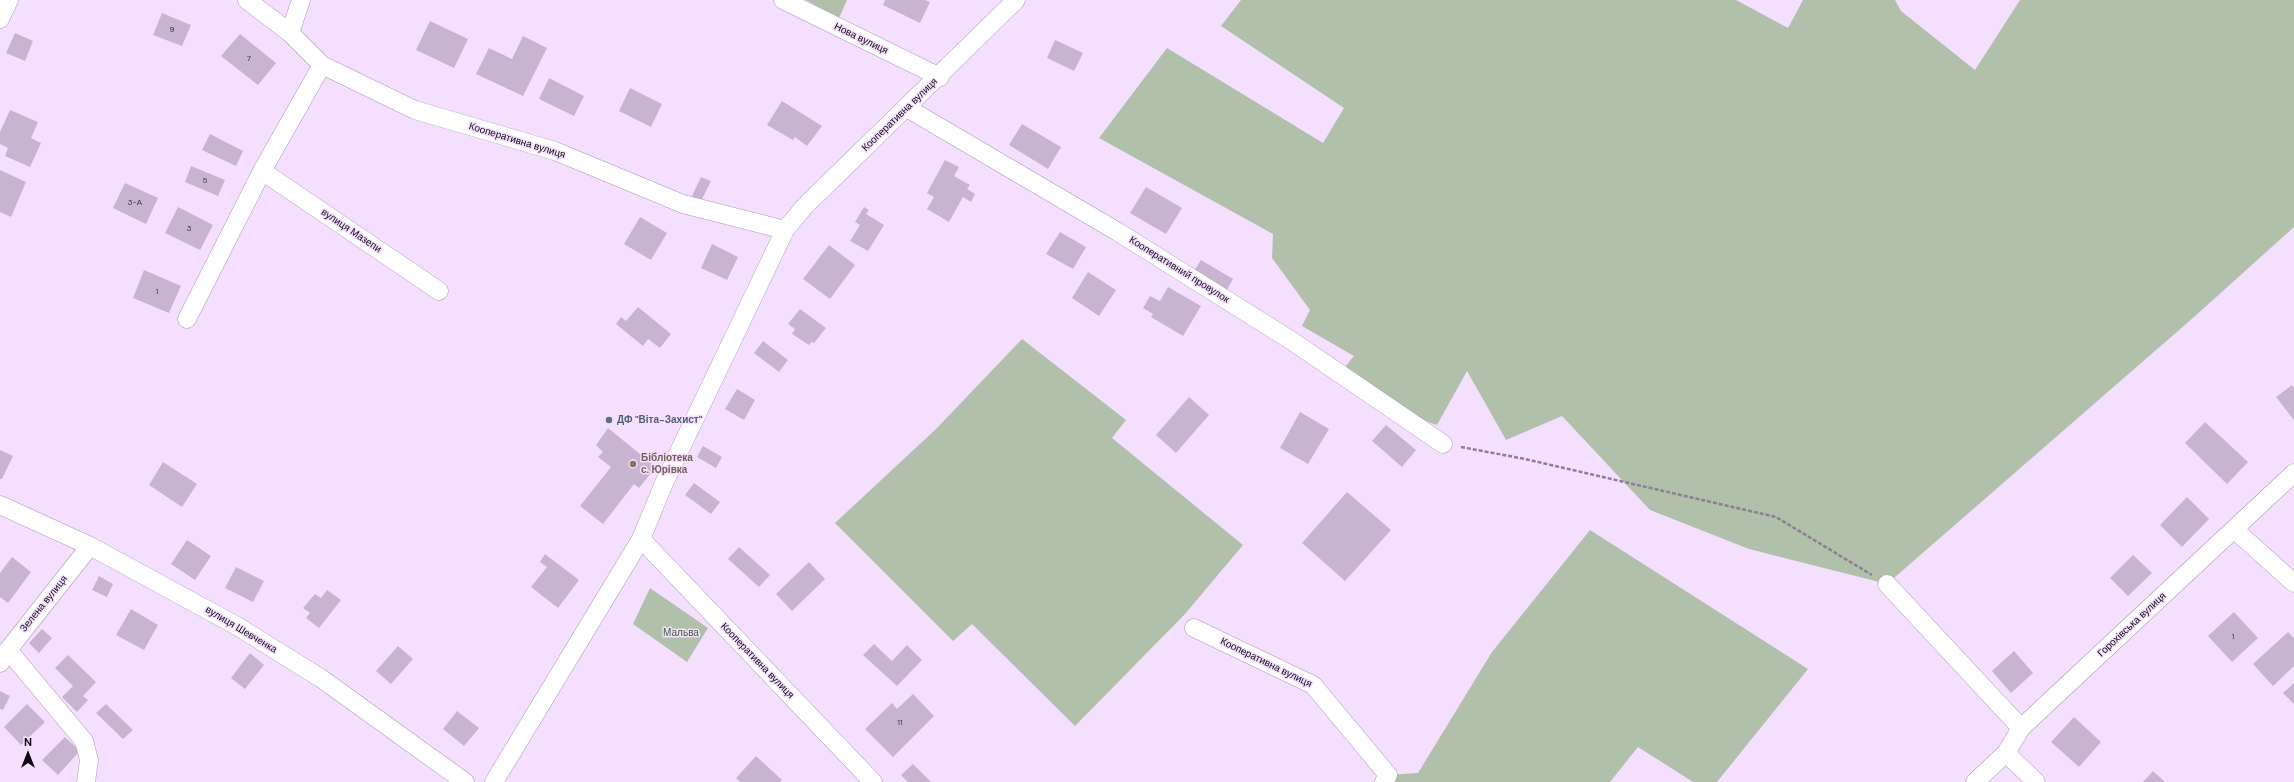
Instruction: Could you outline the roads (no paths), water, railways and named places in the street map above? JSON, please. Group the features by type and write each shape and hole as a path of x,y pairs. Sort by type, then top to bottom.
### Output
{"street":[{"path":"0,19 9,0"},
{"path":"188,319 262,171 322,65 290,33 247,0"},
{"path":"290,33 301,0"},
{"name":"Нова вулиця","path":"783,0 940,77"},
{"name":"Кооперативна вулиця","path":"494,782 641,539 667,476 785,230 805,206 940,77 1016,0"},
{"name":"Кооперативна вулиця","path":"322,65 415,110 554,151 683,204 785,230"},
{"name":"Кооперативний провулок","path":"907,108 1118,232 1292,341 1443,444"},
{"name":"вулиця Мазепи","path":"262,171 439,291"},
{"name":"Горохівська вулиця","path":"1976,782 2006,753 2021,728 2235,530 2294,473"},
{"name":"вулиця Шевченка","path":"0,506 90,546 237,626 315,675 465,782"},
{"path":"2235,530 2294,583"},
{"name":"Кооперативна вулиця","path":"641,539 873,782"},
{"name":"Зелена вулиця","path":"4,656 90,546"},
{"path":"1887,584 2021,728"},
{"name":"Кооперативна вулиця","path":"1194,628 1313,685 1388,775 1384,782"},
{"path":"4,656 84,741 89,760 86,782"},
{"path":"2006,753 2036,782"}],"place":[{"name":"ДФ \"Віта-Захист\"","path":"609,420"},
{"name":"Бібліотека с. Юрівка","path":"633,464"}],"park label":[{"name":"Мальва","path":"681,633"}]}
